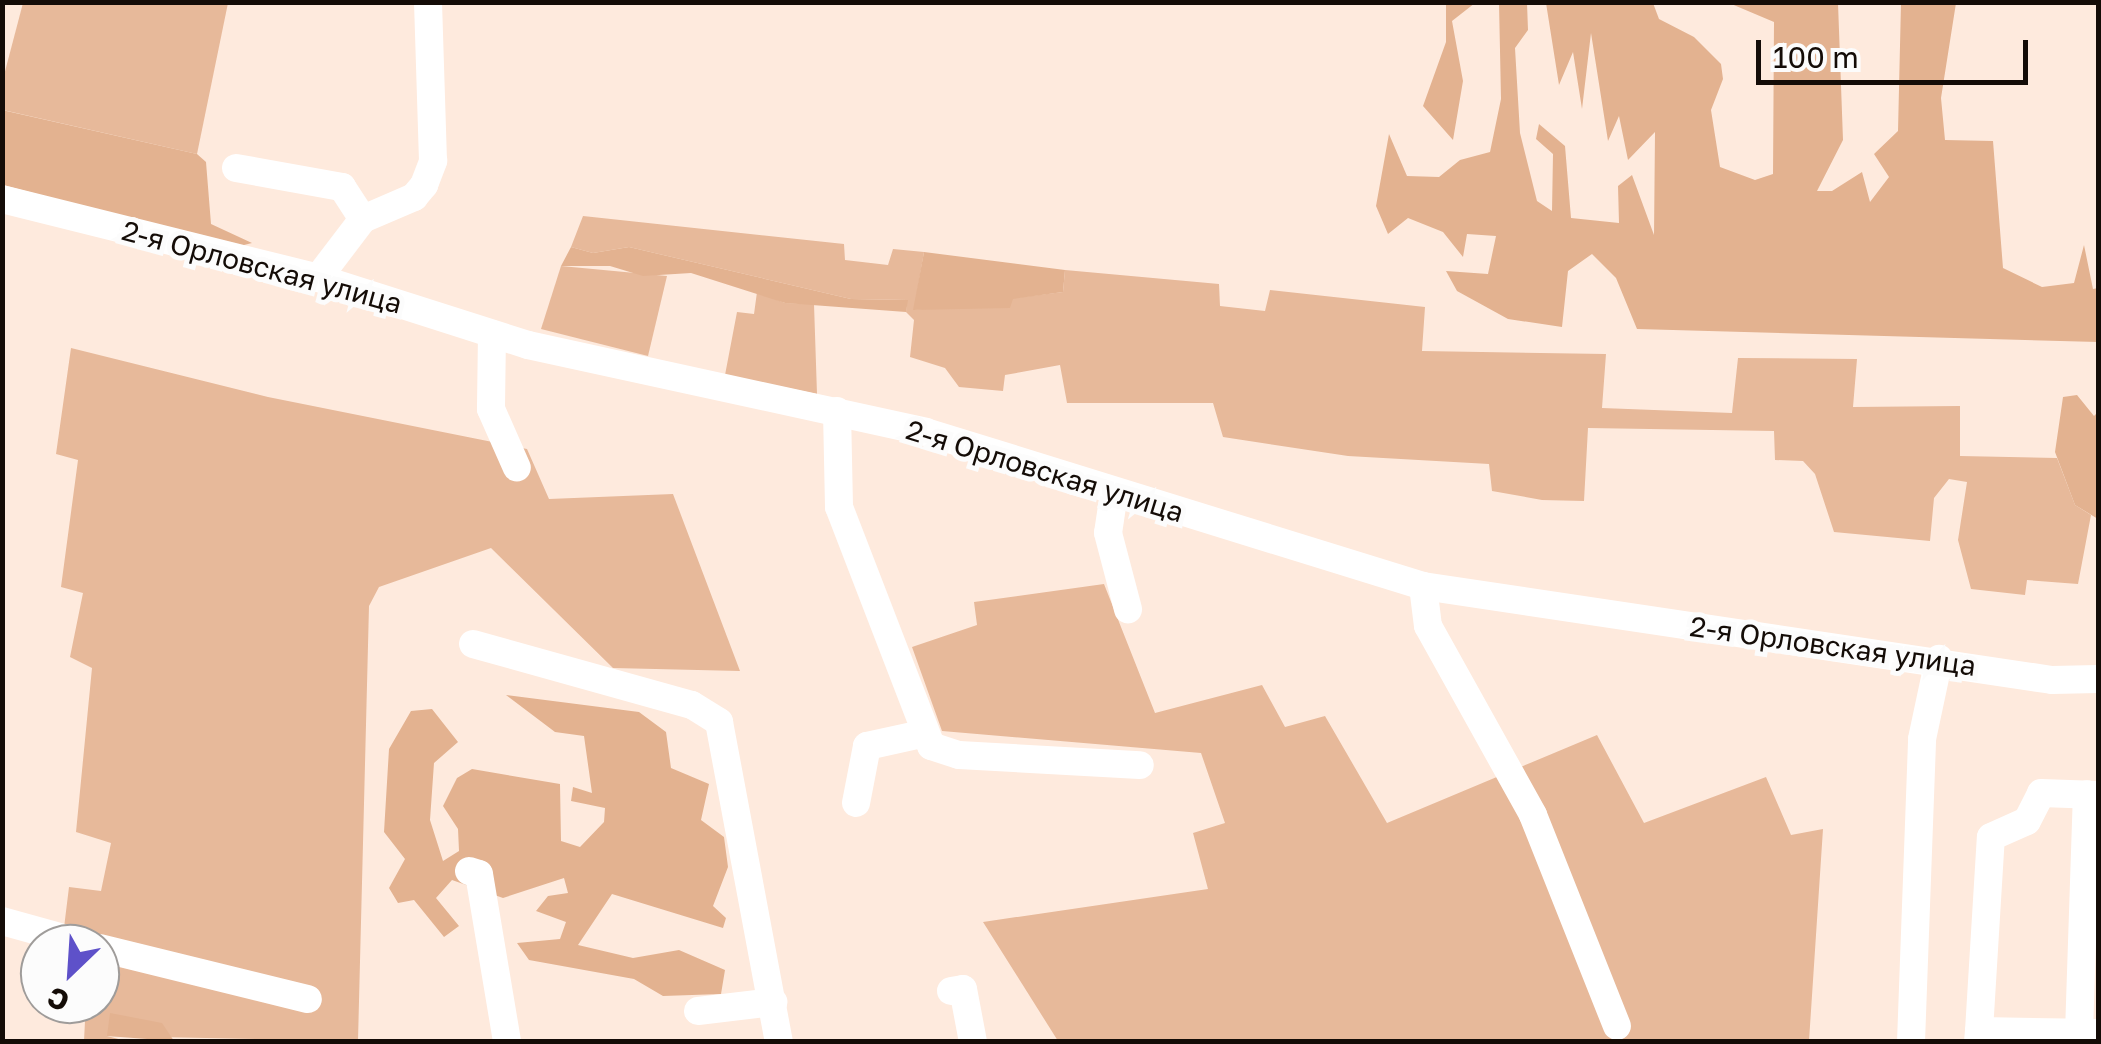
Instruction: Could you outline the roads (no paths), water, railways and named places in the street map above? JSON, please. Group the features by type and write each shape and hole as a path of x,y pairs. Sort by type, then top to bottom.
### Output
{"street":[{"path":"318,278 364,219 414,198 433,162 428,2"},
{"path":"236,168 342,187 364,219"},
{"name":"2-я Орловская улица","path":"2,200 318,278 492,334 926,432 1423,586 1939,659 2052,680 2098,679"},
{"path":"492,334 491,409 517,468"},
{"path":"837,411 839,507 931,746 959,756 1140,765"},
{"path":"1114,492 1108,533 1128,609"},
{"path":"1423,586 1428,626 1541,832 1618,1026"},
{"path":"474,644 692,704 720,722 724,772 779,1042"},
{"path":"1911,1042 1922,739 1939,659"},
{"path":"856,803 867,746 926,733"},
{"path":"2041,793 2093,794 2088,1033 1978,1036 1991,837 2026,821 2041,793"},
{"path":"469,871 479,874 507,1042"},
{"path":"120,953 308,999"},
{"path":"951,990 962,989 973,1042"},
{"path":"698,1011 772,1002"}]}
